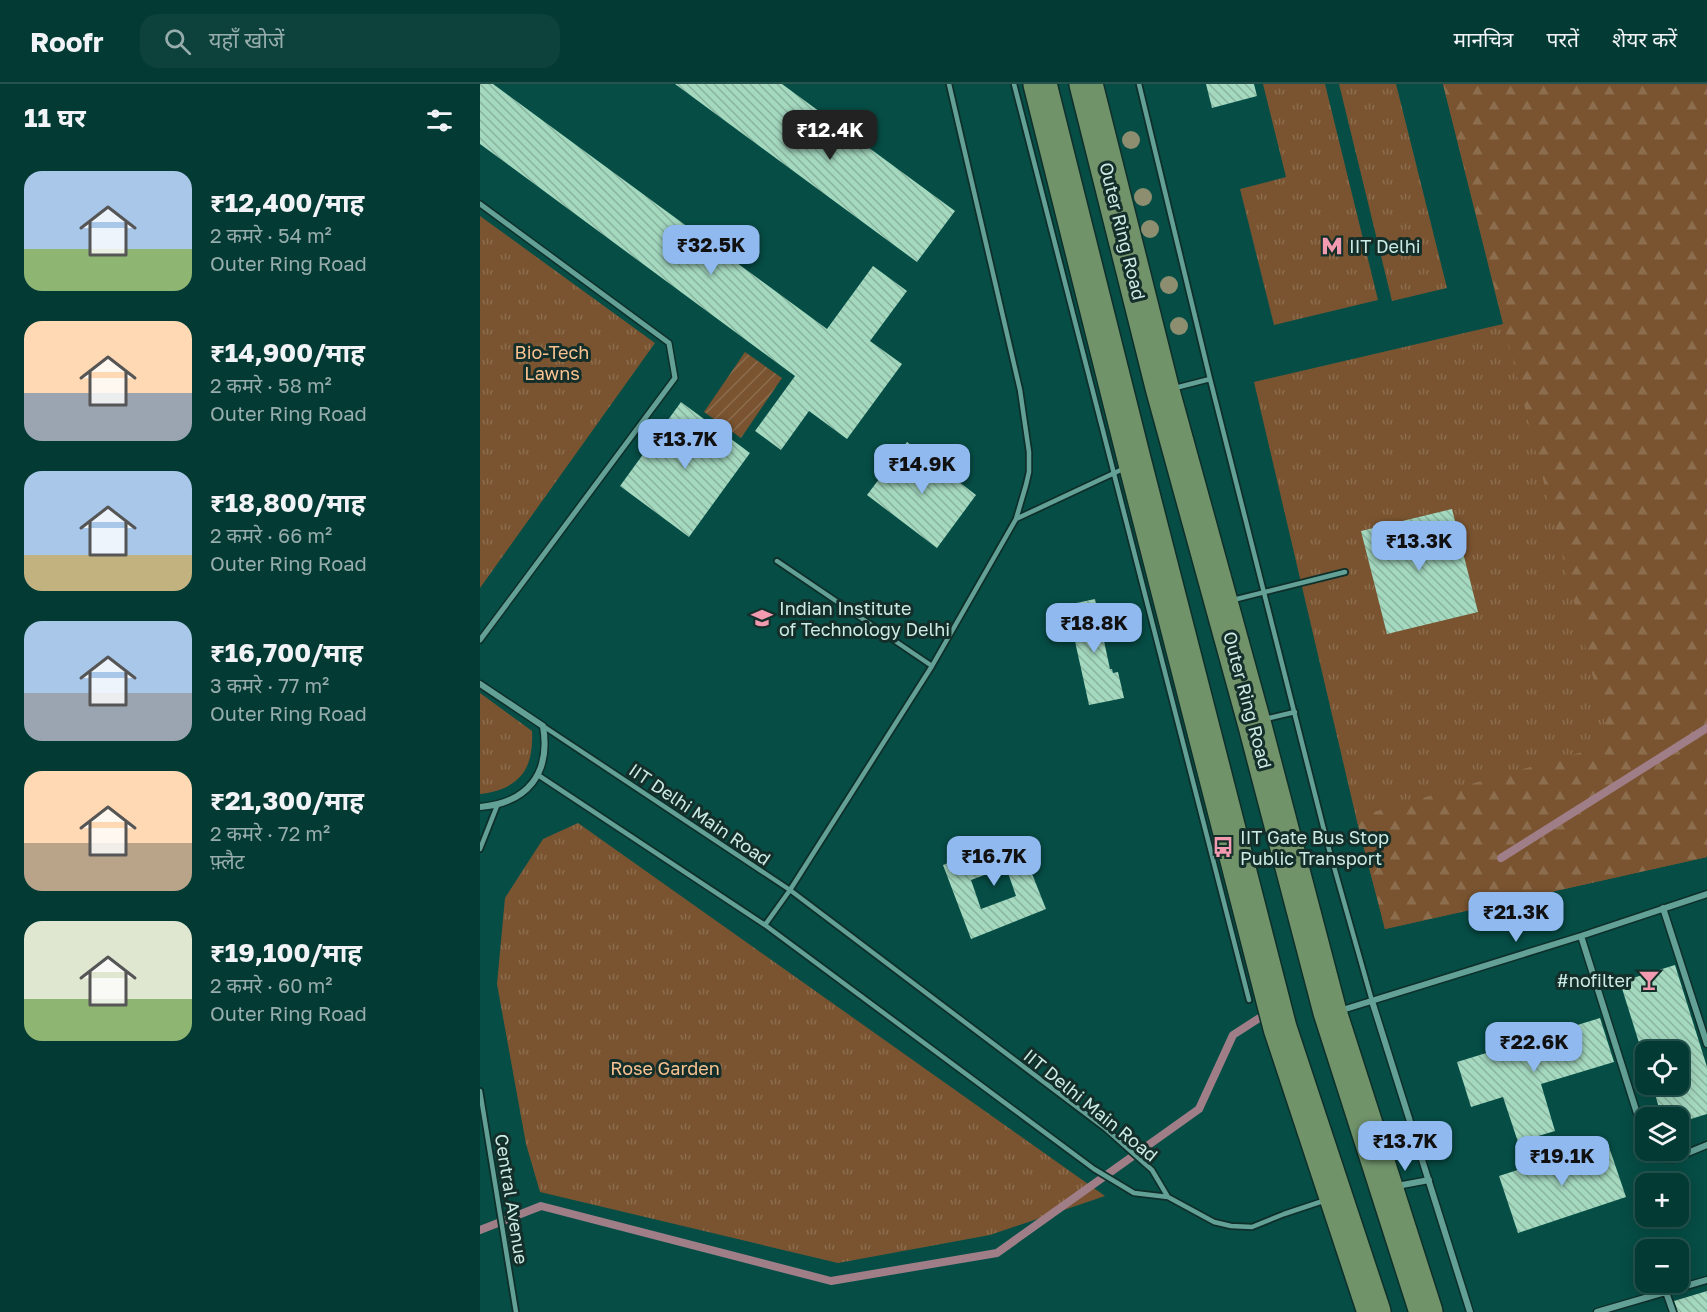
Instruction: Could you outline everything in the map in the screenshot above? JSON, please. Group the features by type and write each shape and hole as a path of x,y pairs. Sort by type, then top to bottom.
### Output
{"main road":[{"path":"1040,84 1124,468 1195,742 1280,1028 1374,1312"},
{"name":"Outer Ring Road","path":"1086,84 1163,391 1254,722 1330,1012 1426,1312"}],"street":[{"path":"480,204 669,344 675,378 480,639"},
{"path":"480,684 543,726 546,742 544,759 538,775 527,789 513,800 496,806 480,807"},
{"path":"1330,1012 1347,1009 1581,936 1707,894"},
{"path":"1663,908 1707,1044"},
{"path":"1581,936 1635,1107"},
{"path":"1372,1001 1470,1312"},
{"path":"1689,1152 1707,1145"},
{"path":"1387,1188 1428,1180"},
{"path":"1689,1286 1707,1280"},
{"path":"1597,1312 1666,1293 1672,1312"}],"lane":[{"path":"765,925 790,890 932,666 1016,519 1029,472 1029,452 1020,390 948,84"},
{"path":"1014,84 1124,468 1016,519"},
{"path":"1139,84 1210,379 1327,842 1372,1001"},
{"path":"1163,391 1210,379"},
{"path":"777,561 932,666"},
{"path":"1221,602 1345,572"},
{"path":"1254,722 1295,712"},
{"name":"IIT Delhi Main Road","path":"543,726 790,890 1106,1129 1152,1170 1168,1197"},
{"path":"1195,742 1249,1000"},
{"path":"538,775 765,925 1095,1171 1134,1193 1168,1197 1214,1222 1251,1227 1337,1197"},
{"path":"480,849 496,806"},
{"name":"Central Avenue","path":"480,1091 501,1208 516,1312"}],"green space":[{"path":"1263,84 1325,84 1378,300 1274,325 1240,189 1286,177"},
{"path":"1339,84 1396,84 1447,288 1392,301"},
{"path":"1443,84 1707,84 1707,857 1385,929 1356,817 1254,382 1503,324"},
{"path":"1443,84 1707,84 1707,857 1385,929 1356,817 1610,744"},
{"name":"Bio-Tech Lawns","path":"480,216 655,343 480,588"},
{"path":"745,352 782,378 741,438 704,412"},
{"path":"480,693 532,731 532,745 527,767 514,782 505,788 480,794"},
{"name":"Rose Garden","path":"578,823 1105,1196 990,1235 838,1263 540,1192 526,1144 497,984 505,898 543,839"}],"building":[{"path":"480,84 493,84 827,329 873,266 907,291 870,341 902,364 847,439 809,411 781,450 755,431 795,376 480,144"},
{"path":"675,84 782,84 955,211 917,262"},
{"path":"1206,84 1254,84 1257,96 1212,108"},
{"path":"681,402 750,453 689,537 620,486"},
{"path":"907,442 976,495 937,548 867,495"},
{"path":"1452,509 1478,612 1387,634 1361,531"},
{"path":"1095,599 1110,669 1113,673 1118,672 1124,698 1089,705 1067,605"},
{"path":"1017,836 1046,909 971,939 943,865","holes":["1006,867 1016,896 981,909 971,880"]},
{"path":"1675,965 1707,1067 1707,1114 1689,1120 1689,1107 1659,1107 1655,1095 1689,1095 1689,1041 1638,1041 1620,982"},
{"path":"1600,1018 1614,1062 1541,1084 1555,1131 1518,1142 1503,1097 1471,1107 1457,1062"},
{"path":"1607,1141 1626,1197 1518,1233 1499,1176"},
{"path":"1707,1291 1707,1312 1678,1312 1674,1301"}],"waterway":[{"path":"1501,858 1707,728"},
{"path":"480,1230 541,1206 831,1281 997,1253 1199,1109 1233,1035 1261,1017"}],"place":[{"name":"IIT Delhi","path":"1332,246"},
{"name":"Indian Institute of Technology Delhi","path":"762,618"},
{"name":"IIT Gate Bus Stop Public Transport","path":"1223,847"},
{"name":"#nofilter","path":"1649,980"}]}
